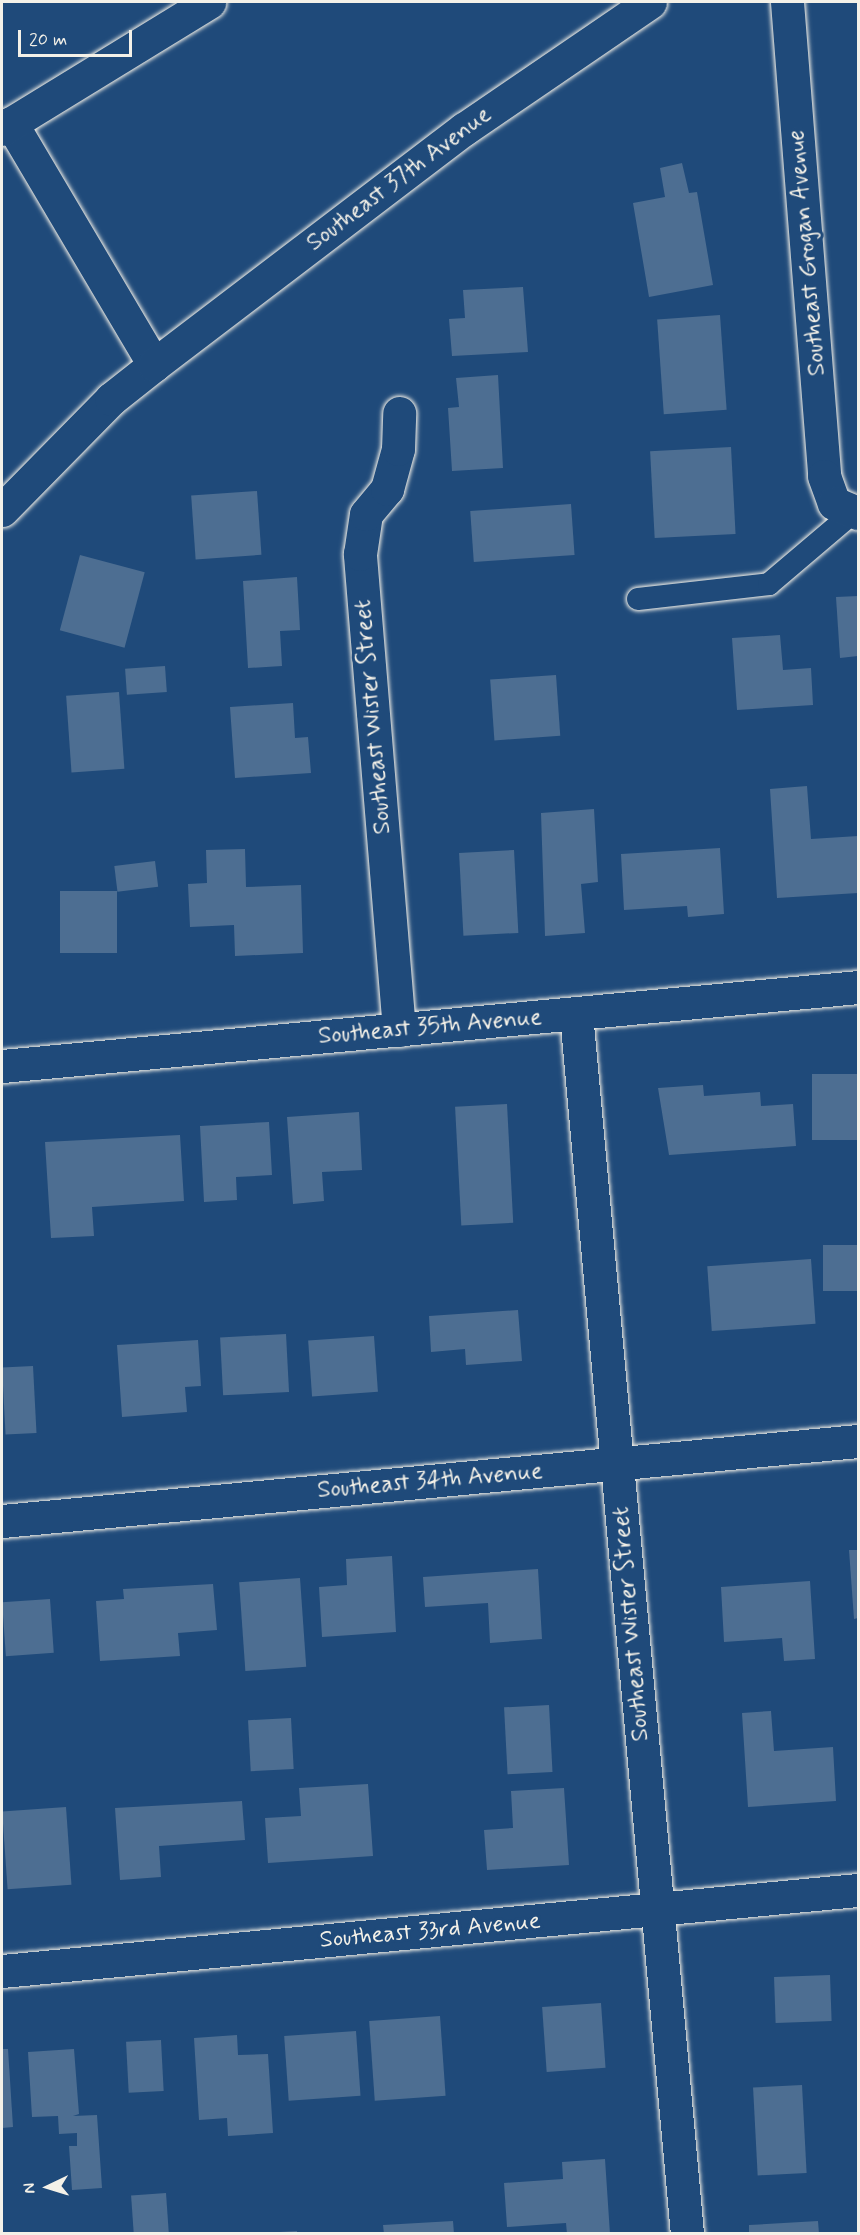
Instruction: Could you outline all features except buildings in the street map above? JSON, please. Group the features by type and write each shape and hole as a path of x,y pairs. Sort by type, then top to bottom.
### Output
{"main road":[{"path":"154,365 5,119 209,2"},
{"name":"Southeast 37th Avenue","path":"2,510 70,438 154,365 465,129 650,2"},
{"name":"Southeast Grogan Avenue","path":"787,2 824,476 849,509"},
{"name":"Southeast Wister Street","path":"399,413 398,449 387,489 366,514 360,554 399,1030"},
{"name":"Southeast 35th Avenue","path":"2,1066 858,987"},
{"name":"Southeast Wister Street","path":"576,1014 655,1910 687,2234"},
{"name":"Southeast 34th Avenue","path":"2,1521 858,1441"},
{"name":"Southeast 33rd Avenue","path":"2,1971 858,1890"}],"lane":[{"path":"638,599 769,584 849,509"}]}
